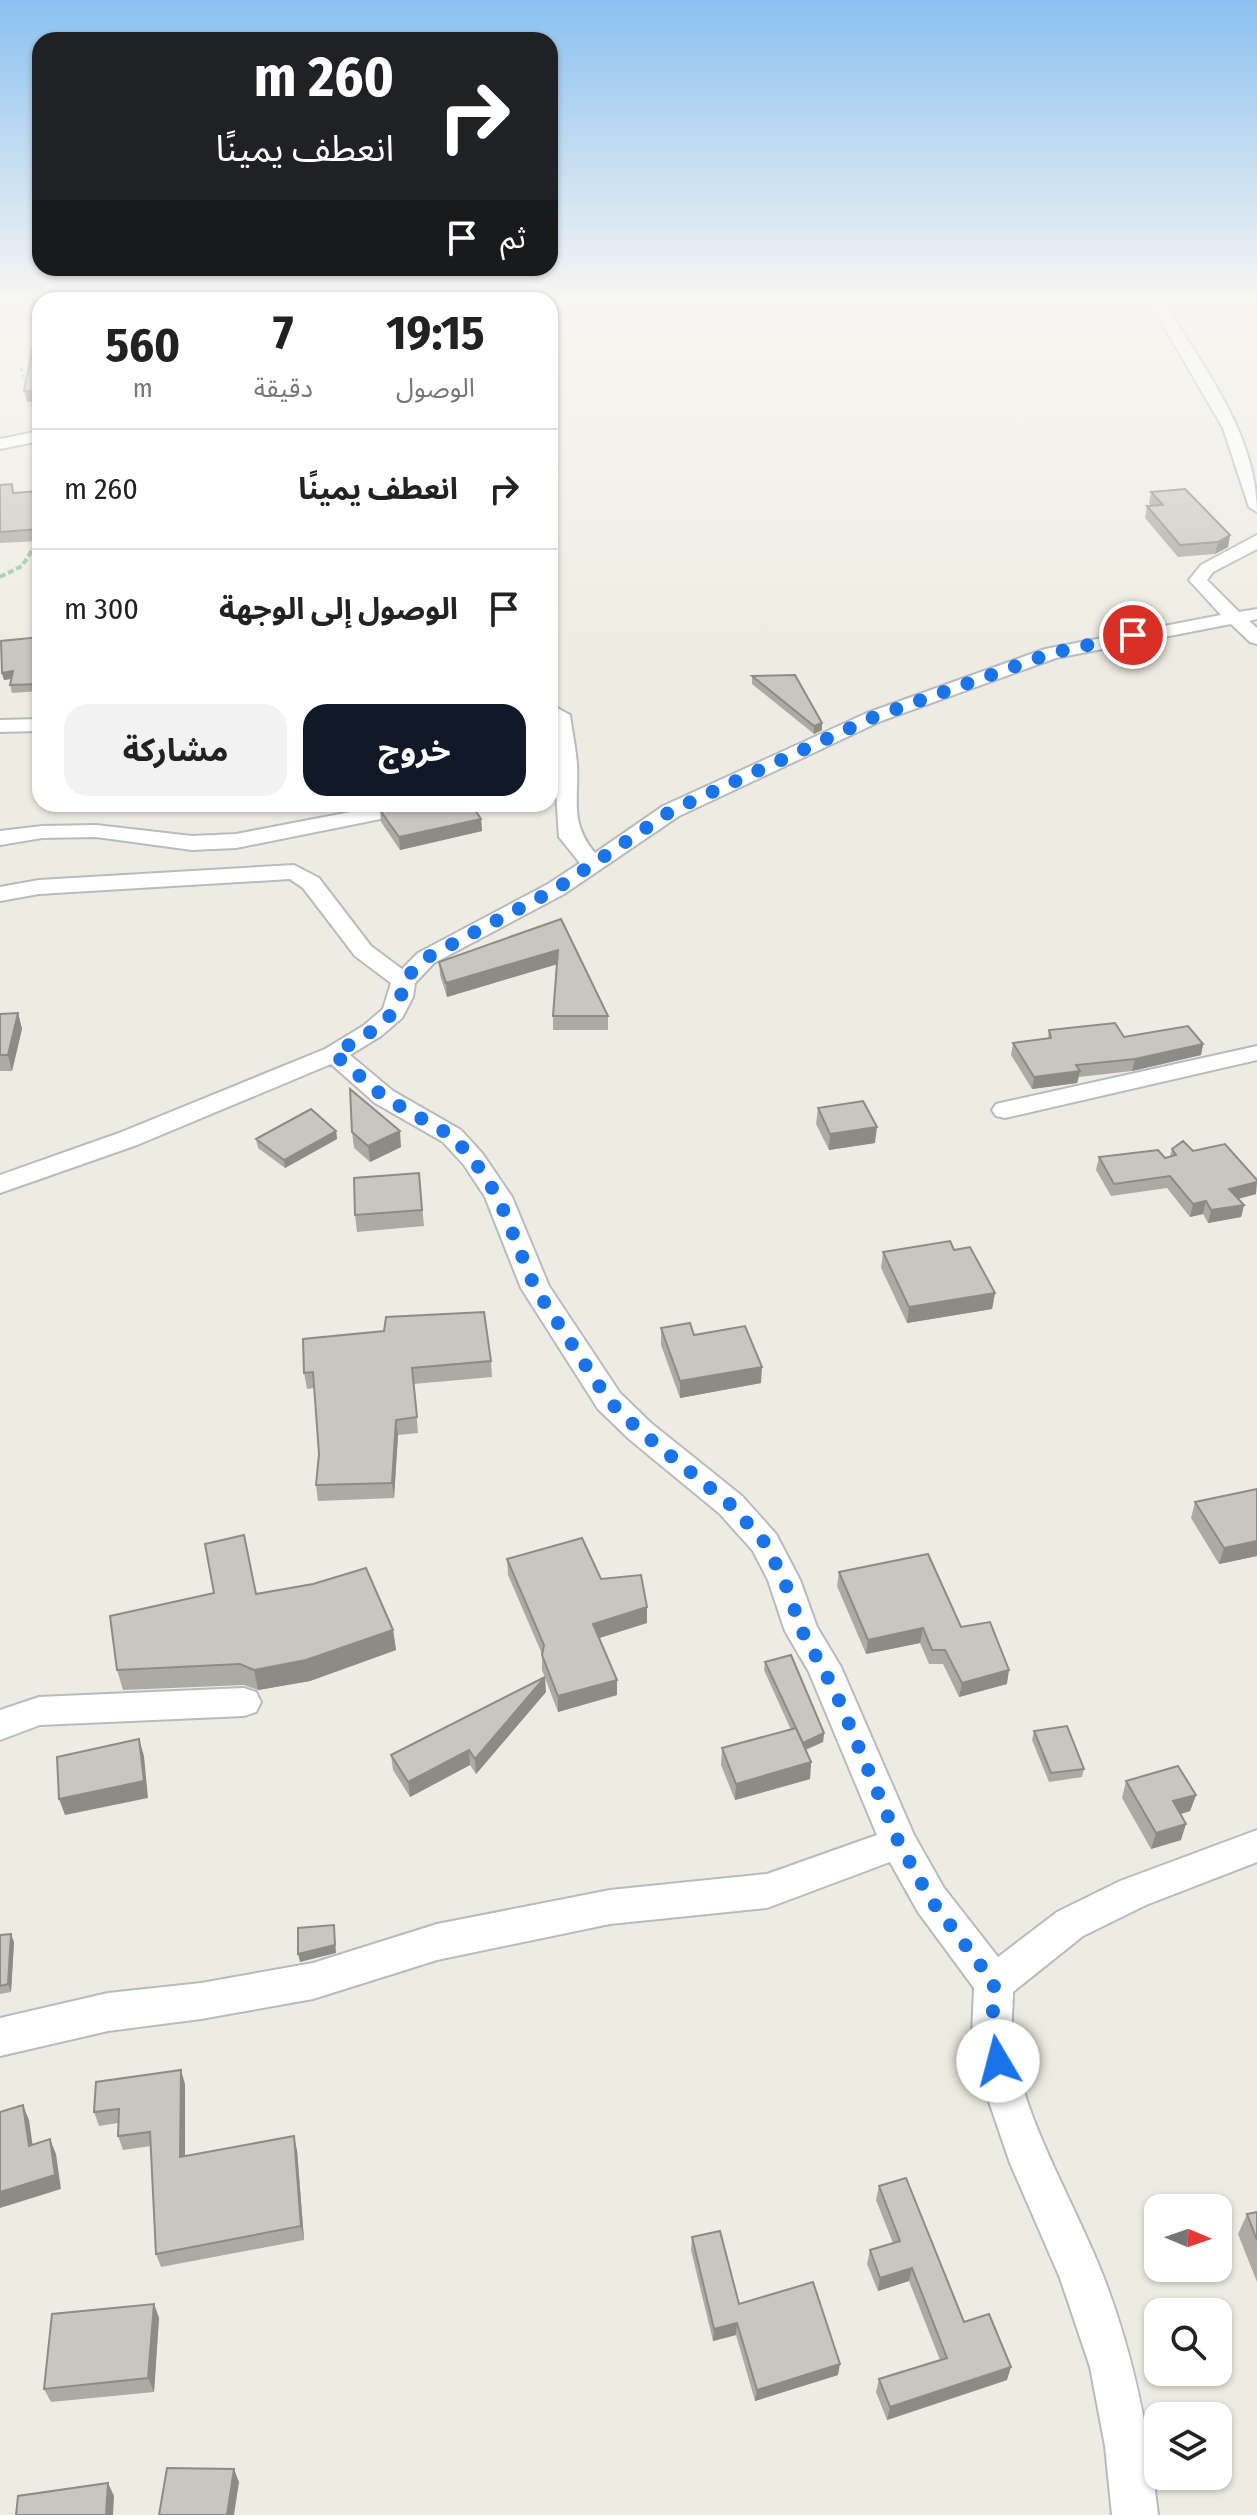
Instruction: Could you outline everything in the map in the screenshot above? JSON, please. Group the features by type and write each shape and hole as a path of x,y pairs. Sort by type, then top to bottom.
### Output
{"street":[{"path":"1224,416 1231,428 1257,507"},
{"path":"0,444 32,438"},
{"path":"1257,540 1250,547 1204,568 1198,575 1198,580 1211,597 1257,638"},
{"path":"0,1184 128,1139 334,1054 372,1031 393,1013 401,997 403,981 426,958 556,889 671,811 874,717 1052,653 1257,614"},
{"path":"558,714 558,768 564,788 570,837 594,865"},
{"path":"0,726 32,725"},
{"path":"0,838 42,832 96,831 192,843 236,841 384,812"},
{"path":"0,894 59,885 294,872 311,883 363,951 403,981"},
{"path":"1005,1110 1257,1053"},
{"path":"334,1054 384,1097 452,1136 473,1159 498,1197 535,1288 609,1401 640,1431 731,1505 765,1543 784,1580 802,1631 824,1667 899,1843 931,1900 994,1983 992,2035 1004,2087 1031,2163 1081,2275 1112,2367 1128,2446 1135,2515"},
{"path":"0,1725 39,1711 244,1702"},
{"path":"0,2037 108,2012 201,2001 313,1981 437,1942 610,1907 767,1891 899,1843"},
{"path":"994,1983 1070,1924 1133,1893 1257,1846"}],"path":[{"path":"0,577 22,566 32,550"}],"building":[{"path":"12,484 13,493 32,492 32,530 0,532 0,485"},
{"path":"1185,489 1230,535 1218,542 1180,545 1147,506 1163,505 1151,492"},
{"path":"32,638 32,684 10,685 13,671 2,673 1,641"},
{"path":"795,675 822,723 814,726 752,676"},
{"path":"381,812 476,812 481,819 399,837"},
{"path":"561,919 608,1016 553,1016 558,950 446,983 439,962"},
{"path":"18,1013 8,1055 0,1055 0,1014"},
{"path":"1115,1023 1124,1037 1188,1026 1203,1044 1135,1059 1076,1065 1080,1071 1034,1077 1013,1043 1051,1038 1049,1030"},
{"path":"350,1089 400,1131 368,1146 352,1132"},
{"path":"863,1101 877,1127 830,1134 818,1108"},
{"path":"311,1109 336,1131 284,1160 256,1139"},
{"path":"1183,1141 1193,1151 1225,1144 1257,1180 1229,1189 1244,1205 1211,1210 1206,1201 1193,1204 1170,1176 1114,1184 1099,1157 1158,1150 1165,1158 1176,1155 1172,1149"},
{"path":"419,1173 422,1210 355,1215 354,1178"},
{"path":"950,1241 954,1250 970,1247 995,1293 909,1307 883,1252"},
{"path":"484,1312 491,1361 412,1368 417,1417 396,1420 392,1483 316,1485 319,1454 313,1372 304,1373 303,1339 384,1331 386,1317"},
{"path":"690,1323 694,1335 745,1326 762,1367 680,1381 661,1328"},
{"path":"1257,1489 1257,1541 1224,1548 1195,1502"},
{"path":"244,1535 256,1594 313,1584 366,1568 393,1630 306,1660 254,1670 240,1664 117,1670 110,1616 214,1593 205,1544"},
{"path":"582,1538 601,1579 641,1575 647,1607 593,1624 617,1680 558,1696 542,1655 544,1645 507,1559"},
{"path":"928,1554 961,1627 990,1622 1009,1670 962,1683 945,1650 932,1650 923,1628 868,1640 839,1572"},
{"path":"791,1655 824,1733 803,1743 765,1662"},
{"path":"545,1677 475,1759 469,1750 408,1782 391,1755"},
{"path":"1067,1726 1084,1769 1051,1773 1034,1731"},
{"path":"796,1728 811,1762 736,1784 722,1748"},
{"path":"139,1739 144,1781 59,1799 57,1757"},
{"path":"1178,1766 1196,1795 1173,1801 1186,1824 1156,1833 1126,1781"},
{"path":"334,1925 335,1945 298,1954 298,1928"},
{"path":"11,1934 8,1984 0,1986 0,1935"},
{"path":"181,2070 180,2157 294,2136 301,2226 156,2254 150,2132 118,2136 119,2109 94,2112 96,2082"},
{"path":"23,2105 29,2146 50,2139 55,2175 0,2192 0,2112"},
{"path":"906,2178 964,2322 989,2314 1011,2367 890,2407 879,2379 947,2358 912,2268 880,2278 870,2250 900,2241 879,2186"},
{"path":"1257,2212 1257,2240 1247,2214"},
{"path":"720,2231 739,2304 813,2282 840,2364 757,2390 737,2323 714,2329 692,2237"},
{"path":"154,2304 148,2378 44,2389 52,2314"},
{"path":"167,2468 234,2469 227,2515 159,2515"},
{"path":"108,2483 106,2515 16,2515 18,2496"}],"route":[{"path":"998,2061 992,2035 994,1983 931,1900 899,1843 835,1691 802,1631 784,1580 765,1543 731,1505 640,1431 609,1401 535,1288 498,1197 473,1159 452,1136 384,1097 334,1054 372,1031 393,1013 401,997 403,981 426,958 556,889 671,811 874,717 1052,653 1133,635"}]}
